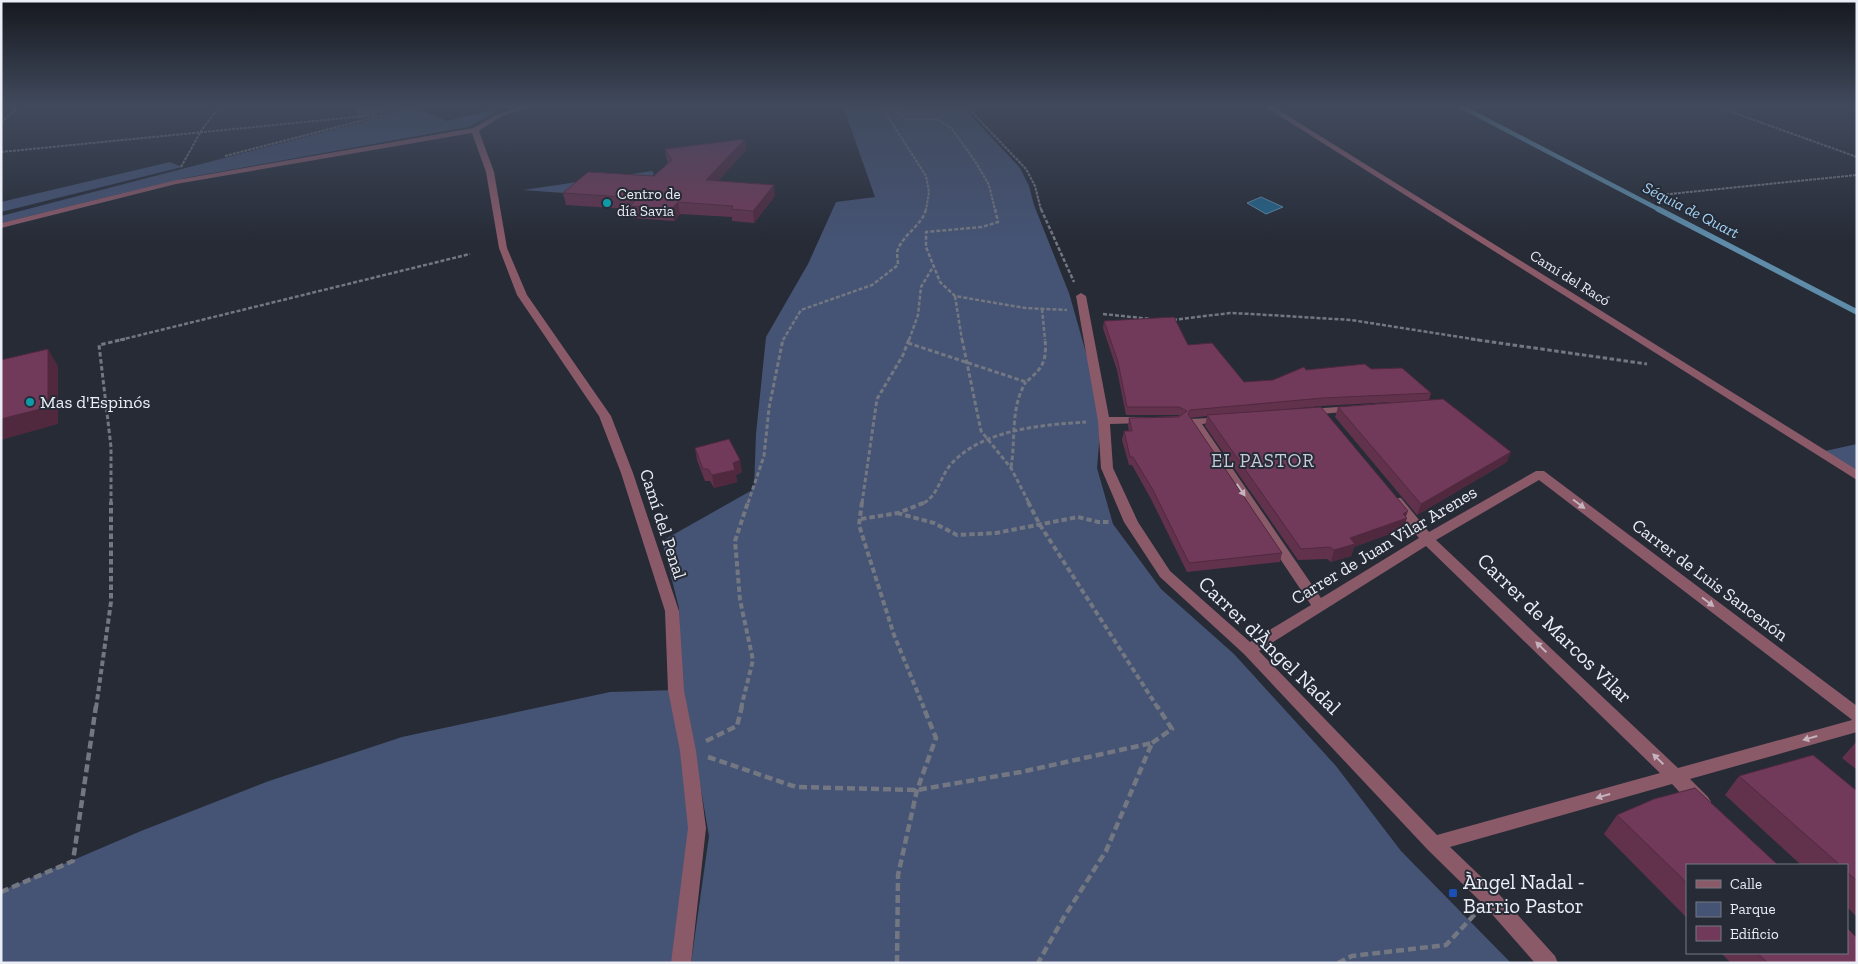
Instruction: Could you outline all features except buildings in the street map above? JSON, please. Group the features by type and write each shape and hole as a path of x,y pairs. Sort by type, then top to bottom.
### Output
{"street":[{"path":"1,226 176,182 354,151"},
{"name":"Camí del Penal","path":"482,151 490,172 503,248 522,295 605,416 627,473 672,610 676,690 688,751 697,828 681,963"},
{"name":"Camí del Racó","path":"1339,151 1857,476"},
{"name":"Carrer d'Àngel Nadal","path":"1081,296 1104,420 1107,468 1131,522 1165,574 1249,650 1434,844 1490,898 1548,963"},
{"path":"1292,414 1368,408"},
{"path":"1321,411 1334,426"},
{"path":"1233,418 1194,421 1319,606"},
{"path":"1104,420 1159,420"},
{"name":"Carrer de Juan Vilar Arenes","path":"1249,650 1427,538 1540,474"},
{"name":"Carrer de Luis Sancenón","path":"1540,474 1857,715"},
{"name":"Carrer de Marcos Vilar","path":"1383,486 1427,538 1712,810"},
{"path":"1434,844 1857,725"}],"path":[{"path":"181,168 190,151"},
{"path":"688,751 737,726 753,660 740,600 736,541 764,456 769,408 783,338 801,310 872,285 898,265 897,250 907,234 925,214 929,192 926,176 910,151"},
{"path":"968,151 989,185 998,222 982,227 926,232 926,247 940,282 954,296 989,304 1083,310 1119,317 1156,319"},
{"path":"1009,151 1026,169 1035,186 1042,212 1081,296"},
{"path":"1840,151 1857,157"},
{"path":"1650,196 1857,175"},
{"path":"1,892 73,861 111,602 111,447 98,346 470,254"},
{"path":"898,963 898,874 917,790 936,738 894,635 859,525 876,399 903,355 918,316 921,287 934,267"},
{"path":"688,751 796,787 917,790 1021,772 1152,743 1172,729 1040,525 1011,468 981,431 966,364 954,296"},
{"path":"1011,468 1016,431 1016,406 1020,389 1041,370 1046,351 1042,308"},
{"path":"1165,319 1183,320 1237,313 1322,320 1351,320 1623,362 1681,366"},
{"path":"908,343 1026,382"},
{"path":"860,519 896,512 932,498 952,462 972,447 1036,426 1104,420"},
{"path":"896,512 934,523 957,535 996,533 1078,517 1098,522 1131,522"},
{"path":"1038,963 1064,917 1106,851 1152,743"},
{"path":"1338,963 1352,956 1446,945 1490,898"}],"green space":[{"path":"251,151 335,151 185,178 1,223 1,216"},
{"path":"859,151 1004,151 1020,168 1029,186 1034,205 1069,293 1102,409 1097,468 1113,524 1161,589 1234,654 1336,766 1401,851 1511,963 691,963 709,836 680,668 679,608 662,541 754,489 756,434 766,337 808,264 836,202 875,197"},
{"path":"170,162 182,167 1,212 1,202"},
{"path":"652,171 654,174 632,192 578,194 523,190"},
{"path":"1857,444 1857,476 1825,451"},
{"path":"676,690 697,828 681,963 1,963 1,891 141,831 269,781 402,737 610,692"}],"shaded area":[{"path":"1261,197 1283,207 1266,214 1247,203"}],"waterway":[{"name":"Séquia de Quart","path":"1547,151 1660,210"},
{"name":"Séquia de Quart","path":"1658,209 1857,312"}],"place":[{"name":"Centro de día Savia","path":"607,203"},
{"name":"Mas d'Espinós","path":"30,402"},
{"name":"Àngel Nadal - Barrio Pastor","path":"1453,893"}],"district":[{"name":"EL PASTOR","path":"1263,460"}]}
